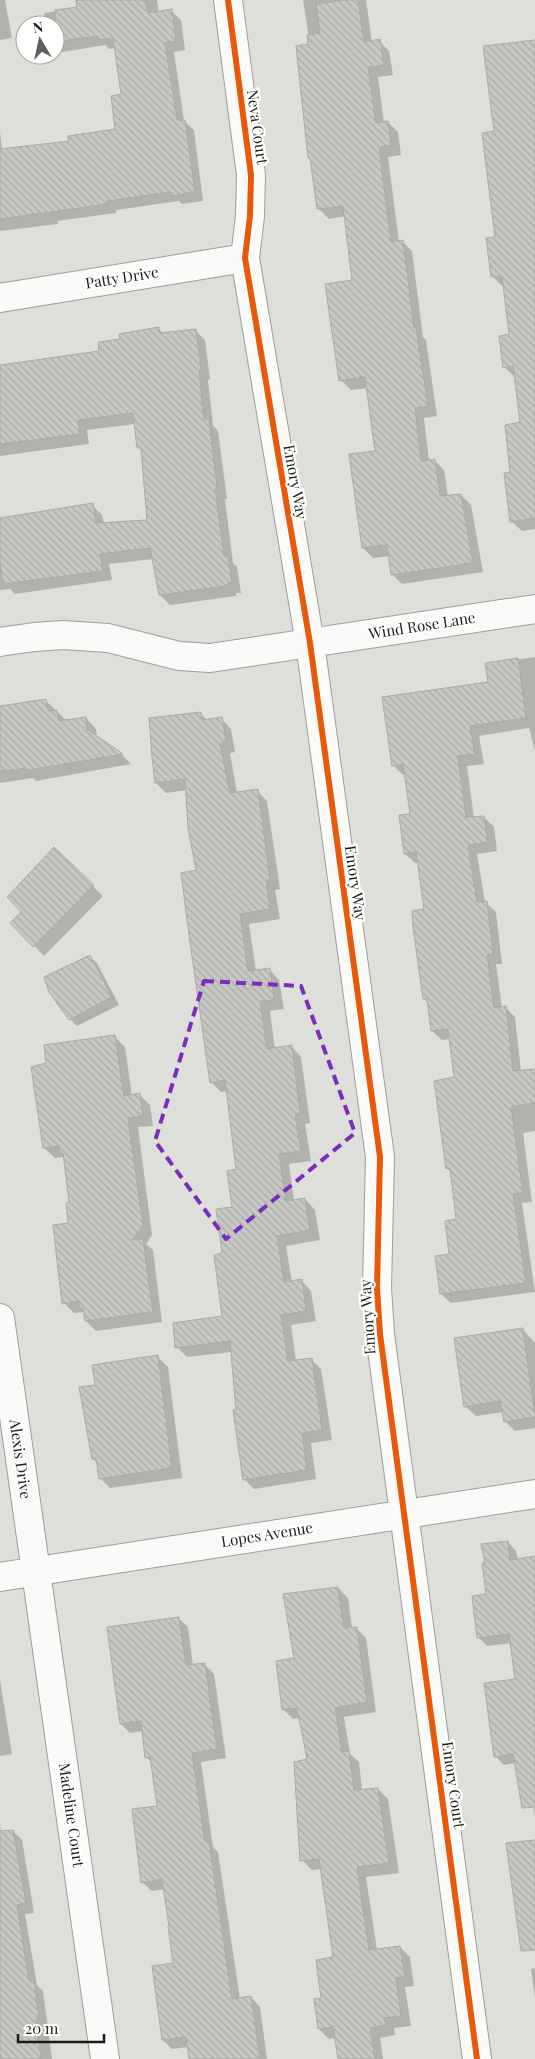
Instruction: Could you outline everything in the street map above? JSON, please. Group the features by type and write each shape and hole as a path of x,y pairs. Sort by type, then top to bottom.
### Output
{"street":[{"name":"Neva Court","path":"228,0 251,175 250,216 245,258"},
{"name":"Patty Drive","path":"0,298 245,258"},
{"name":"Emory Way","path":"245,258 310,643 380,1157 377,1288 380,1334 403,1514"},
{"name":"Wind Rose Lane","path":"0,642 63,635 108,638 179,656 210,658 535,609"},
{"name":"Alexis Drive","path":"0,1318 2,1347 36,1571"},
{"name":"Lopes Avenue","path":"0,1577 535,1494"},
{"name":"Emory Court","path":"403,1514 477,2059"},
{"name":"Madeline Court","path":"36,1571 105,2059"}],"highlighted area":[{"path":"204,981 301,986 355,1133 226,1239 155,1141"}],"building":[{"path":"76,0 145,0 148,13 172,9 176,41 165,43 177,120 185,120 195,192 172,196 171,192 107,201 108,204 0,219 0,149 69,141 68,136 115,129 111,96 121,94 113,38 98,40 98,36 65,41 65,15 55,15 55,10 77,7"},
{"path":"358,0 364,42 380,39 384,65 368,67 376,123 388,121 391,145 379,147 391,242 403,240 414,328 416,328 428,406 415,408 421,461 435,459 440,496 461,494 473,563 391,575 387,545 362,548 349,454 375,451 365,377 339,381 325,284 352,280 343,206 317,209 310,158 308,158 296,46 308,44 307,35 320,33 316,4"},
{"path":"535,40 535,518 510,522 504,473 510,472 505,425 520,422 513,366 503,368 499,336 509,334 502,276 491,277 486,238 495,237 482,133 494,131 483,46"},
{"path":"159,327 160,333 196,329 204,420 209,419 217,489 215,489 224,556 228,556 232,583 227,584 227,586 159,595 150,548 100,554 103,571 3,584 0,563 0,518 93,503 96,523 147,520 141,448 137,448 133,413 78,420 80,434 0,444 0,365 99,351 98,342 120,339 119,334"},
{"path":"518,658 526,718 470,726 475,754 458,756 466,817 484,816 488,842 468,845 477,902 487,901 493,954 487,955 494,1008 506,1006 513,1071 535,1069 535,1103 511,1107 523,1193 513,1194 526,1283 440,1294 435,1256 449,1254 445,1221 456,1219 450,1168 446,1169 434,1081 454,1077 448,1029 431,1031 427,999 423,999 412,911 424,909 416,852 404,854 399,815 410,814 403,764 392,766 382,697 488,682 485,663"},
{"path":"46,699 48,711 57,710 59,721 86,717 87,729 123,754 24,771 24,768 0,771 0,706"},
{"path":"201,712 202,720 222,717 226,742 220,743 230,793 258,789 270,880 266,880 270,909 240,914 248,971 270,968 274,1000 260,1001 267,1049 292,1045 300,1113 295,1114 301,1151 279,1154 286,1201 305,1198 310,1230 277,1236 284,1282 302,1279 306,1311 281,1315 288,1361 312,1358 322,1430 302,1433 307,1470 243,1480 233,1410 236,1410 230,1341 175,1348 173,1323 222,1316 214,1255 222,1253 216,1209 232,1207 227,1171 236,1169 225,1080 210,1083 190,942 181,873 196,870 188,828 185,779 155,783 149,718"},
{"path":"54,847 94,885 33,947 10,923 21,912 7,897"},
{"path":"90,955 112,997 69,1020 49,992 44,977"},
{"path":"115,1035 124,1096 140,1093 143,1116 128,1118 143,1225 132,1240 143,1239 153,1312 85,1321 83,1308 80,1308 78,1301 62,1304 53,1225 68,1223 66,1203 69,1202 63,1153 60,1153 59,1146 43,1148 31,1067 46,1063 44,1045"},
{"path":"523,1328 535,1417 504,1422 500,1401 464,1407 454,1338"},
{"path":"158,1355 172,1468 99,1479 96,1458 92,1459 79,1387 95,1385 92,1365"},
{"path":"508,1541 510,1560 535,1556 535,1807 522,1808 513,1754 494,1757 484,1683 515,1679 509,1634 477,1638 472,1596 486,1594 482,1563 485,1563 481,1544"},
{"path":"338,1587 344,1628 357,1627 367,1702 335,1708 342,1752 349,1751 354,1790 378,1788 389,1863 357,1867 369,1950 400,1946 405,1977 396,1978 401,2016 384,2018 386,2025 370,2028 375,2059 338,2059 333,2027 318,2029 314,1999 321,1998 316,1960 333,1957 319,1859 300,1861 294,1762 307,1759 297,1708 282,1710 276,1661 294,1658 283,1594"},
{"path":"179,1617 186,1665 205,1663 217,1749 192,1753 205,1842 209,1841 232,1999 251,1996 260,2059 189,2059 186,2037 162,2040 152,1966 173,1963 169,1926 162,1879 141,1883 132,1809 157,1806 150,1757 145,1758 141,1721 120,1724 107,1627"},
{"path":"13,1830 26,1903 17,1905 29,1981 34,1980 39,2019 36,2020 41,2059 0,2059 0,1831"},
{"path":"535,1840 535,1950 521,1951 506,1843"}],"cycle path":[{"path":"228,0 251,175 250,216 245,258 310,643 380,1157 377,1288 380,1334 477,2059"}]}
